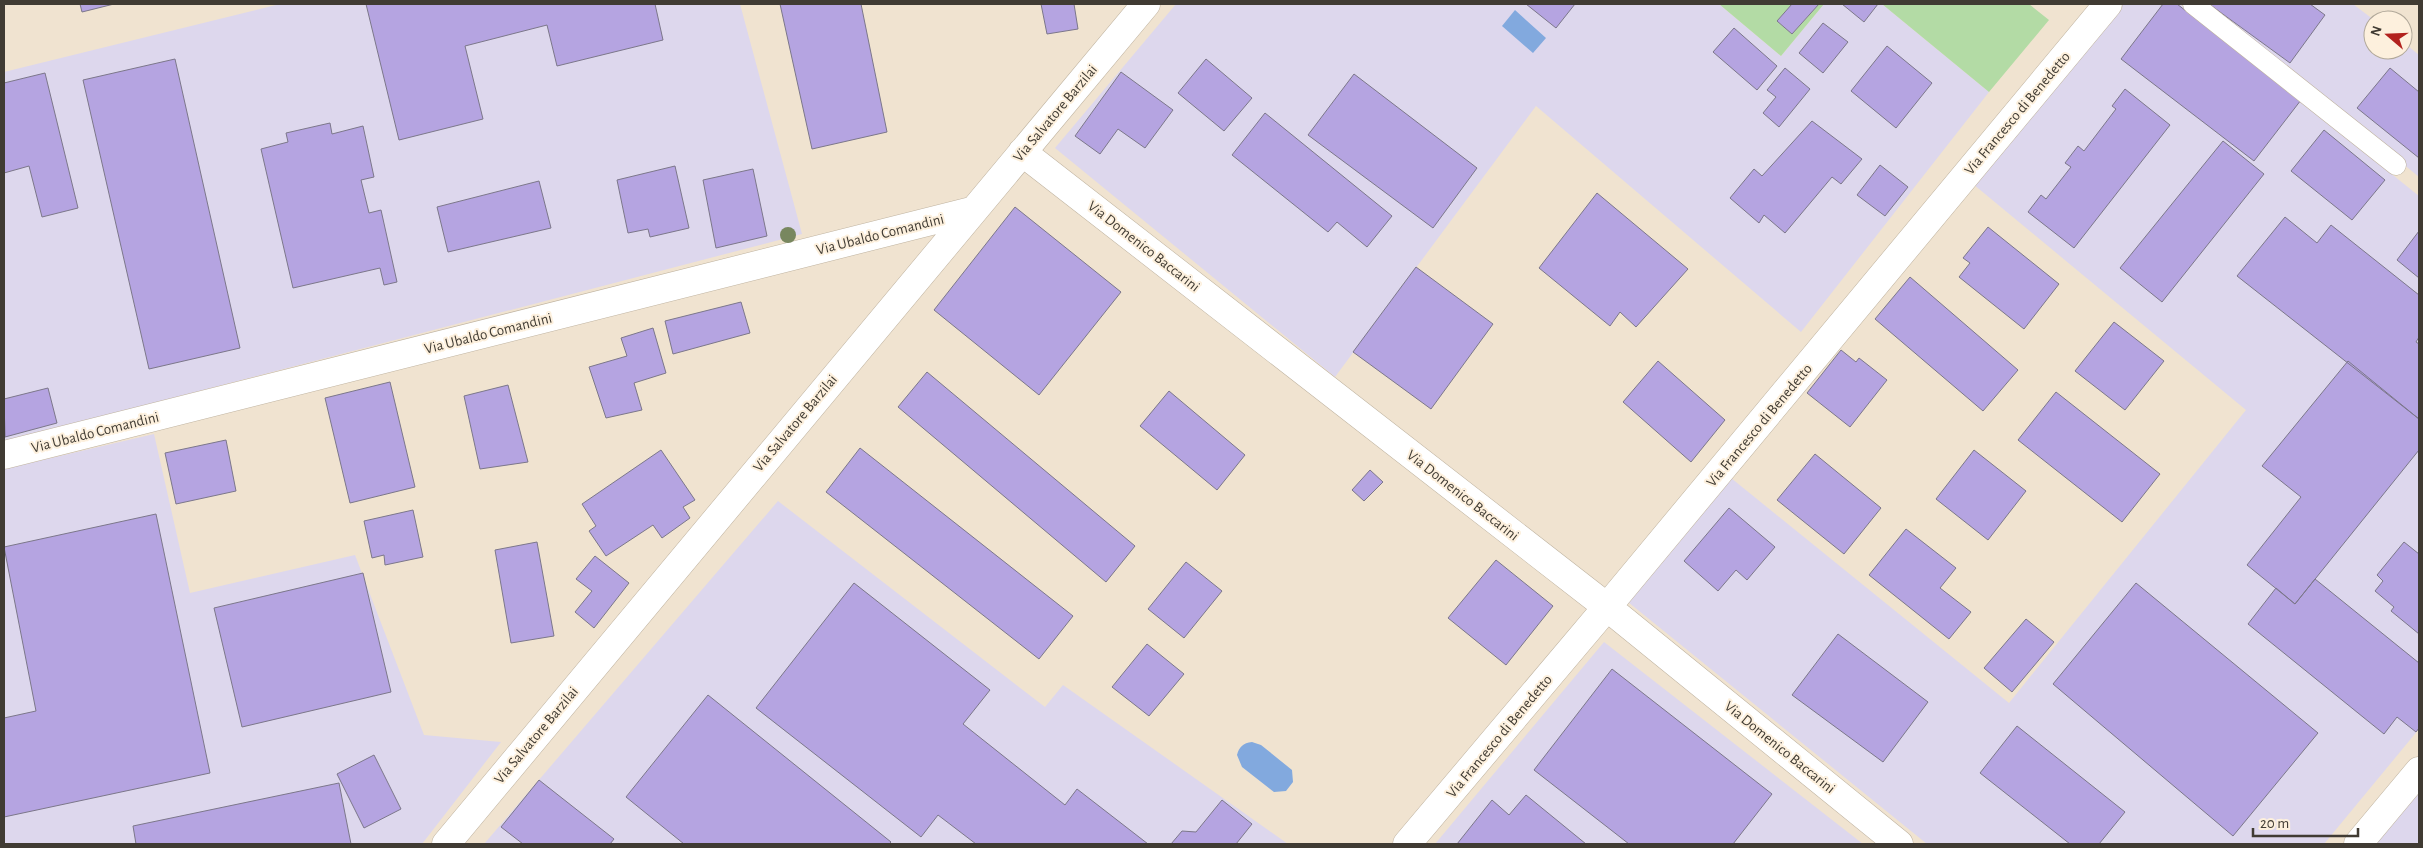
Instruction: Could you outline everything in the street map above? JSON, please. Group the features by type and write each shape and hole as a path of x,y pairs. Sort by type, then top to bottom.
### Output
{"street":[{"name":"Via Salvatore Barzilai","path":"446,844 1146,4"},
{"name":"Via Francesco di Benedetto","path":"1407,844 1607,607 2108,4"},
{"name":"Via Domenico Baccarini","path":"1022,152 1607,607 1899,844"},
{"name":"Via Ubaldo Comandini","path":"4,455 971,212"},
{"path":"2358,844 2419,771"}],"lane":[{"path":"2193,4 2396,165"}],"shaded area":[{"path":"280,4 740,4 802,234 4,442 4,72"},
{"path":"1176,4 1719,4 1781,56 1824,4 1882,4 1989,92 1801,332 1536,106 1335,377 1055,148"},
{"path":"2119,4 2180,4 2419,196 2419,729 2324,844 1927,844 1628,602 1731,478 2009,703 2246,410 1973,184"},
{"path":"2208,4 2353,4 2363,12 2363,60 2413,60 2413,50 2419,55 2419,177"},
{"path":"154,434 190,593 355,555 424,735 501,742 422,844 4,844 4,469"},
{"path":"778,501 1045,707 1063,685 1288,844 484,844"},
{"path":"1604,642 1863,844 1435,844"},
{"path":"2419,790 2419,844 2374,844"}],"green space":[{"path":"1719,4 1792,4 1777,21 1792,34 1819,4 1824,4 1781,56"},
{"path":"1882,4 2029,4 2049,20 1989,92"}],"water":[{"path":"1515,10 1546,38 1533,53 1502,26"},
{"path":"1252,742 1261,745 1292,770 1293,782 1286,791 1274,792 1242,767 1237,755 1238,752 1244,744"}],"building":[{"path":"80,4 114,4 82,12"},
{"path":"366,4 655,4 663,40 557,66 547,25 465,46 483,119 399,140"},
{"path":"780,4 861,4 887,132 812,149"},
{"path":"1041,4 1074,4 1078,29 1047,34"},
{"path":"1526,4 1575,4 1556,28"},
{"path":"1792,4 1819,4 1792,34 1777,21"},
{"path":"1842,4 1878,4 1864,22"},
{"path":"2163,4 2177,4 2301,100 2254,161 2121,59"},
{"path":"2209,4 2310,4 2325,15 2290,63"},
{"path":"1823,23 1848,42 1823,73 1799,53"},
{"path":"1734,28 1777,66 1757,90 1713,52"},
{"path":"1887,46 1932,83 1896,128 1851,91"},
{"path":"175,59 240,348 149,369 83,80"},
{"path":"1206,59 1252,98 1224,131 1178,93"},
{"path":"1785,68 1810,89 1779,127 1763,113 1776,97 1767,90"},
{"path":"2390,68 2419,92 2419,158 2357,108"},
{"path":"1121,72 1173,110 1145,148 1118,129 1100,154 1075,136"},
{"path":"45,73 78,208 42,217 29,166 4,173 4,83"},
{"path":"1354,74 1477,168 1433,228 1308,135"},
{"path":"2125,89 2170,125 2074,248 2028,212 2041,195 2046,199 2071,167 2065,163 2078,146 2084,151 2116,109 2112,106"},
{"path":"1265,113 1392,216 1367,247 1337,222 1328,232 1232,155"},
{"path":"1812,121 1862,159 1841,184 1832,177 1785,233 1764,215 1759,223 1730,198 1754,169 1762,176"},
{"path":"330,123 332,134 363,126 374,177 361,180 369,213 381,210 397,282 384,285 380,268 293,288 261,149 288,142 286,133"},
{"path":"2324,130 2385,180 2352,220 2291,171"},
{"path":"2223,141 2264,174 2162,302 2120,268"},
{"path":"1880,165 1908,187 1885,216 1857,195"},
{"path":"675,166 689,228 650,237 648,229 628,233 617,180"},
{"path":"753,169 767,236 716,248 703,180"},
{"path":"539,181 551,228 448,252 437,207"},
{"path":"1597,193 1688,269 1636,327 1620,312 1610,326 1539,268"},
{"path":"1015,207 1121,292 1039,395 934,310"},
{"path":"2285,217 2317,243 2331,225 2419,295 2419,337 2416,342 2419,344 2419,419 2237,276"},
{"path":"1988,227 2059,284 2024,329 1959,277 1970,263 1963,258"},
{"path":"2419,231 2419,278 2397,260"},
{"path":"1416,267 1493,324 1431,409 1353,352"},
{"path":"1910,277 2018,370 1983,411 1875,319"},
{"path":"741,302 750,333 673,354 665,321"},
{"path":"2114,322 2164,361 2125,410 2075,371"},
{"path":"653,328 666,373 634,383 642,410 606,418 589,367 627,356 621,338"},
{"path":"1841,350 1856,362 1859,358 1887,380 1850,427 1807,393"},
{"path":"1658,361 1725,420 1691,462 1623,402"},
{"path":"2348,361 2419,419 2419,450 2295,604 2247,565 2301,497 2262,466"},
{"path":"927,372 1135,546 1106,582 898,407"},
{"path":"390,382 415,487 350,503 325,398"},
{"path":"508,385 528,462 480,469 464,396"},
{"path":"48,388 57,423 5,437 4,399"},
{"path":"1169,391 1245,455 1217,490 1140,426"},
{"path":"2056,392 2160,474 2122,522 2018,440"},
{"path":"226,440 236,491 176,504 165,453"},
{"path":"860,448 1073,616 1039,659 826,492"},
{"path":"661,450 695,500 683,507 690,518 662,538 653,525 606,556 589,531 596,526 582,504"},
{"path":"1974,450 2026,491 1988,540 1936,499"},
{"path":"1815,454 1881,508 1844,554 1777,500"},
{"path":"1370,470 1383,482 1364,501 1352,490"},
{"path":"1729,508 1775,547 1747,580 1736,570 1718,591 1684,561"},
{"path":"413,510 423,557 385,565 384,555 372,558 364,521"},
{"path":"156,514 210,773 4,817 4,718 36,711 4,547"},
{"path":"1906,529 1956,568 1940,588 1971,612 1949,639 1869,575"},
{"path":"537,542 554,636 511,643 495,550"},
{"path":"2404,542 2419,554 2419,634 2391,611 2394,607 2375,591 2383,581 2377,575"},
{"path":"595,556 629,583 594,628 575,612 592,591 576,579"},
{"path":"1496,560 1553,606 1506,665 1448,618"},
{"path":"1186,562 1222,591 1184,638 1148,609"},
{"path":"363,573 391,692 242,727 214,608"},
{"path":"2315,579 2419,663 2419,728 2416,732 2397,717 2384,734 2248,624 2276,588 2295,604"},
{"path":"854,583 990,690 963,724 1065,805 1077,789 1148,844 976,844 938,815 921,837 756,708"},
{"path":"2136,583 2318,733 2233,836 2053,684"},
{"path":"2026,619 2054,642 2012,692 1984,668"},
{"path":"1838,634 1928,702 1883,762 1792,695"},
{"path":"1147,644 1184,674 1149,716 1112,687"},
{"path":"1612,669 1772,794 1733,844 1629,844 1534,770"},
{"path":"708,695 891,842 889,844 684,844 626,797"},
{"path":"2017,726 2125,812 2099,844 2070,844 1980,773"},
{"path":"374,755 401,809 364,828 337,774"},
{"path":"539,780 614,839 610,844 523,844 501,827"},
{"path":"339,783 351,844 136,844 133,826"},
{"path":"1526,795 1586,844 1457,844 1492,800 1509,815"},
{"path":"1222,800 1252,824 1236,844 1171,844 1182,831 1196,832"}]}
